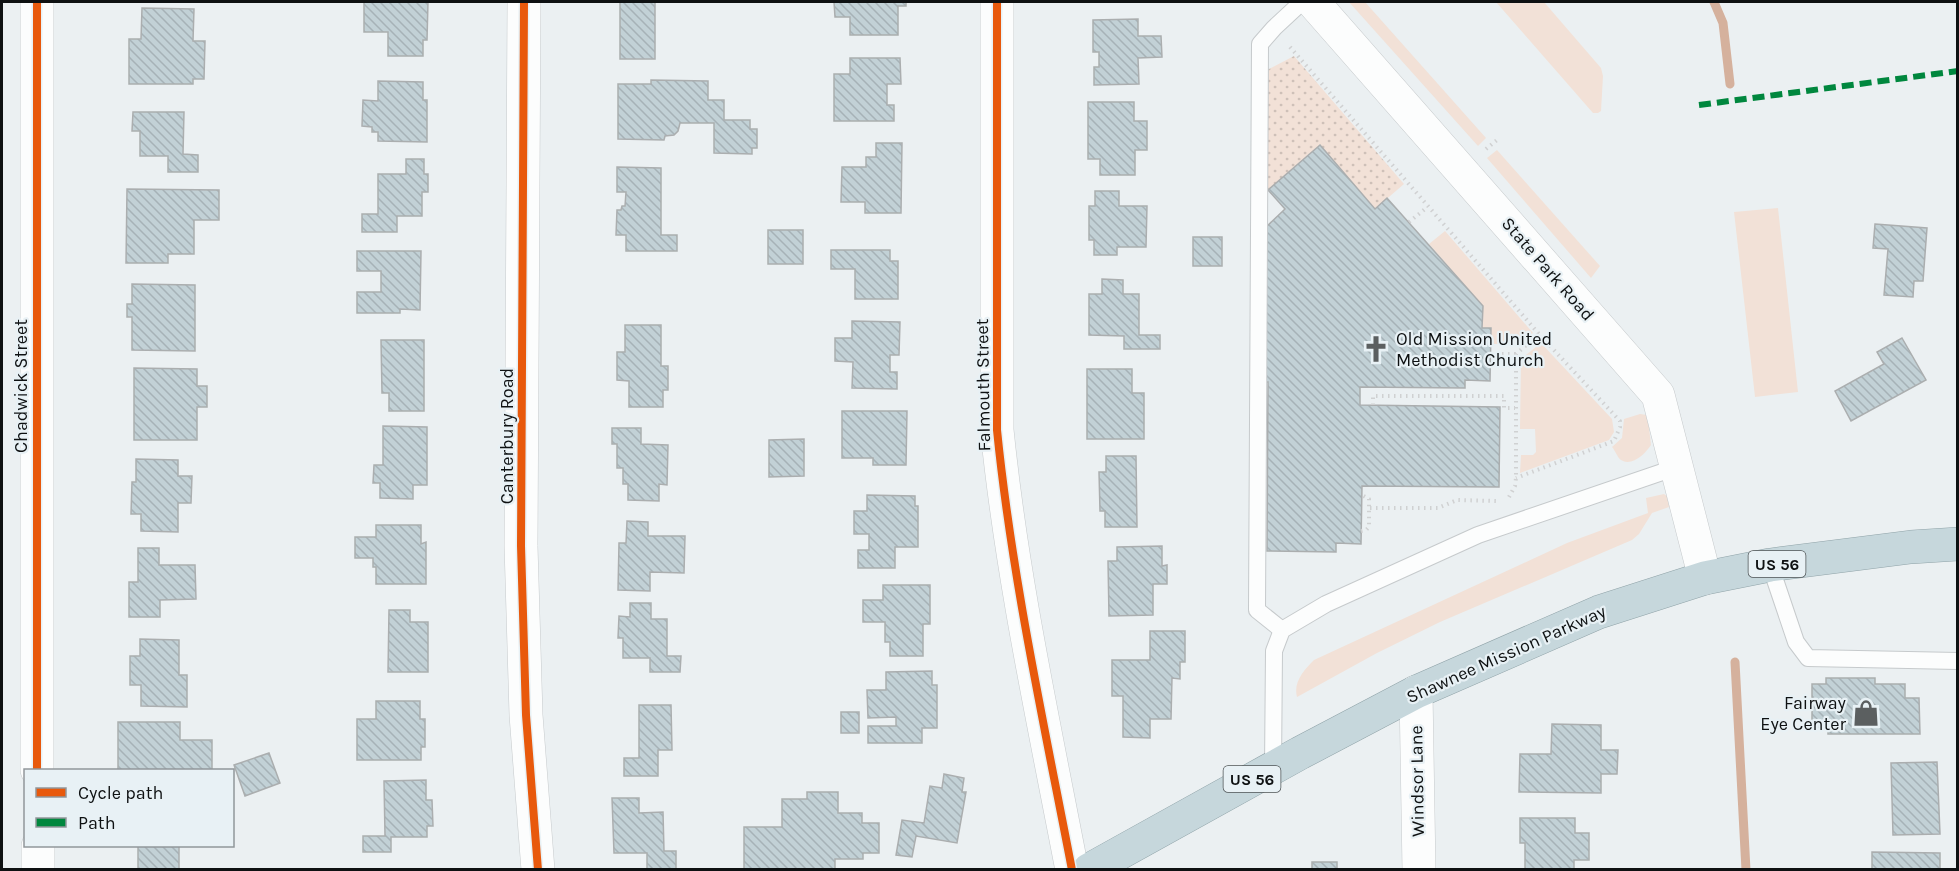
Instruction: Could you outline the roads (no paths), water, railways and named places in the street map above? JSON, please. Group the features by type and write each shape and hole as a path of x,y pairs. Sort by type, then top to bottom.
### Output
{"highway":[{"name":"Shawnee Mission Parkway","path":"1089,870 1416,692 1599,612 1706,578 1770,565 1880,550 1958,544"}],"street":[{"name":"Chadwick Street","path":"37,2 37,769"},
{"name":"Canterbury Road","path":"524,2 521,546 526,715 538,870"},
{"name":"Falmouth Street","path":"997,2 997,430 1002,485 1027,636 1072,870"},
{"name":"State Park Road","path":"1313,2 1658,396 1706,578"},
{"name":"Windsor Lane","path":"1416,692 1419,870"},
{"path":"38,847 38,870"}],"lane":[{"path":"1282,630 1257,610 1260,44 1302,2"},
{"path":"1273,768 1274,651 1282,630 1326,604 1478,535 1677,467"},
{"path":"1770,565 1796,642 1808,658 1958,662"}],"waterway":[{"path":"1714,2 1723,23 1730,84"},
{"path":"1735,662 1746,870"}],"place":[{"name":"Old Mission United Methodist Church","path":"1376,349"},
{"name":"Fairway Eye Center","path":"1866,713"}]}
